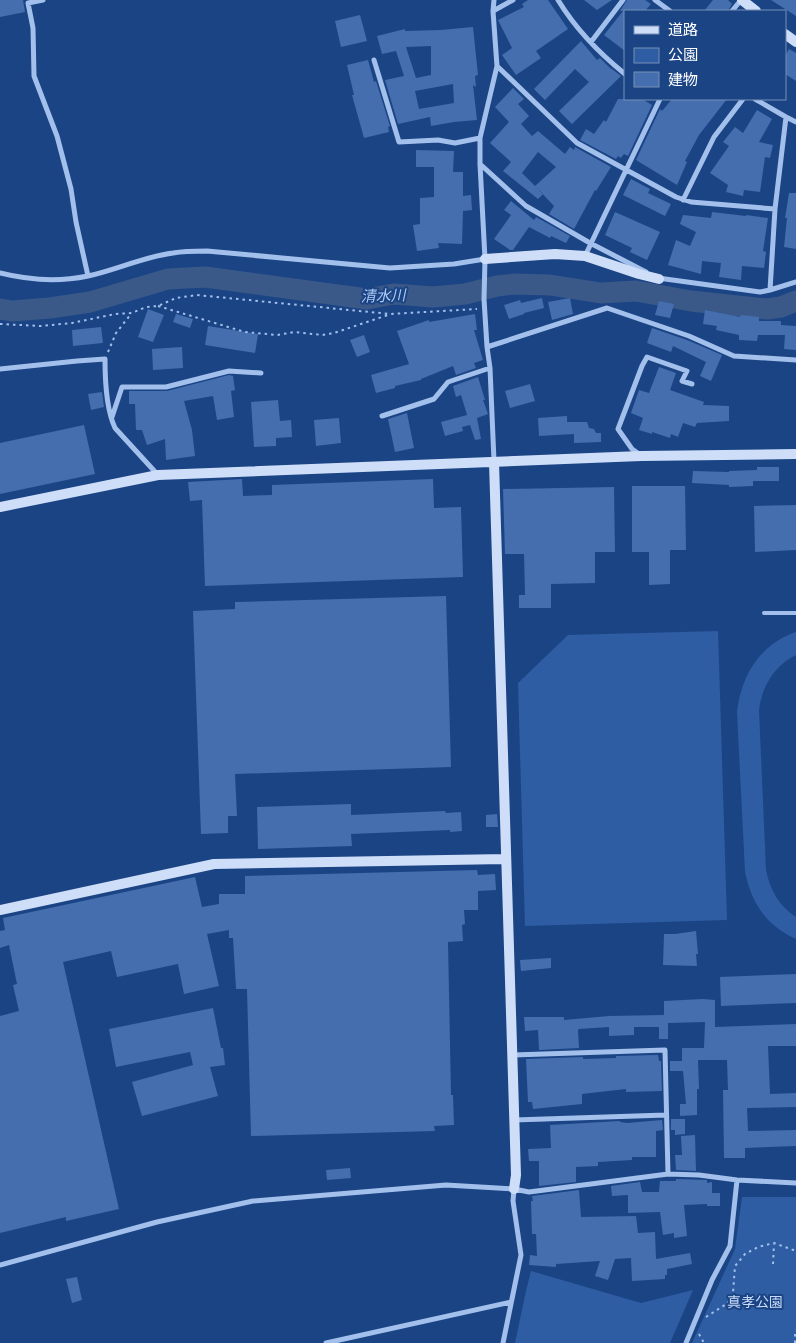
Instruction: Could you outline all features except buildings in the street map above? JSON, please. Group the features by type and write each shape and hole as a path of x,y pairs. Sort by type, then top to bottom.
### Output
{"street":[{"path":"44,0 28,3 33,28 34,76 57,136 71,189 88,276"},
{"path":"494,0 496,66 480,138 480,164 485,259 484,299 490,368 494,462 516,1175 514,1206 521,1255 503,1343"},
{"path":"493,11 513,0"},
{"path":"558,0 570,19 590,42 624,73"},
{"path":"590,42 623,0"},
{"path":"655,0 669,10"},
{"path":"733,10 741,0 755,10"},
{"path":"374,60 399,142 438,140 455,143 480,138"},
{"path":"496,66 577,143 683,200 698,203 775,209"},
{"path":"585,256 650,121 658,100"},
{"path":"683,200 714,138 742,100"},
{"path":"757,100 796,122"},
{"path":"770,290 775,209 786,117"},
{"path":"480,164 526,206 590,243 659,279"},
{"path":"0,273 40,279 88,276 148,258 185,251 207,251 390,268 556,254 585,256 659,279 756,291 770,290 796,282"},
{"path":"487,347 607,308 689,336 734,356 796,360"},
{"path":"641,456 632,449 618,429 647,357 687,371 682,381 692,384"},
{"path":"0,369 105,359 105,376 111,420 115,428 158,475"},
{"path":"382,416 434,399 448,382 490,368"},
{"path":"111,420 122,387 166,387 228,371 261,373"},
{"path":"0,507 158,475 641,456 796,454"},
{"path":"0,910 214,864 506,859"},
{"path":"512,1055 665,1050 668,1174"},
{"path":"514,1120 666,1115"},
{"path":"0,1265 157,1222 253,1201 446,1185 514,1189 529,1192 668,1174 796,1183"},
{"path":"686,1343 712,1280 730,1246 737,1180"},
{"path":"326,1343 510,1302"}],"lane":[{"path":"764,613 796,613"}],"path":[{"path":"0,324 41,326 72,323 115,314 132,313 146,307 158,306 176,298 197,294 390,314 485,309"},
{"path":"158,306 245,332 277,335 295,332 322,335 334,334 390,314"},
{"path":"105,359 116,333 132,313"},
{"path":"701,1322 728,1303 733,1292 734,1266 745,1254 758,1247 774,1243 796,1251"},
{"path":"773,1264 774,1243"},
{"path":"698,1328 704,1343"},
{"path":"795,1343 796,1330"}],"green space":[{"path":"718,631 727,920 525,926 518,683 568,635"},
{"path":"796,632 796,655 781,665 770,678 763,693 759,710 766,870 776,897 796,917 796,939 776,927 762,912 756,904 745,872 737,712 743,686 754,663 772,644"},
{"name":"真孝公園","path":"742,1197 796,1197 796,1343 692,1343 735,1249"},
{"path":"531,1271 641,1303 693,1290 670,1343 515,1343"}],"waterway":[{"name":"清水川","path":"0,309 12,311 90,302 168,279 205,277 367,299 394,294 433,297 465,294 497,286 515,284 550,285 601,293 636,291 691,301 767,309 781,307 796,301"}]}
